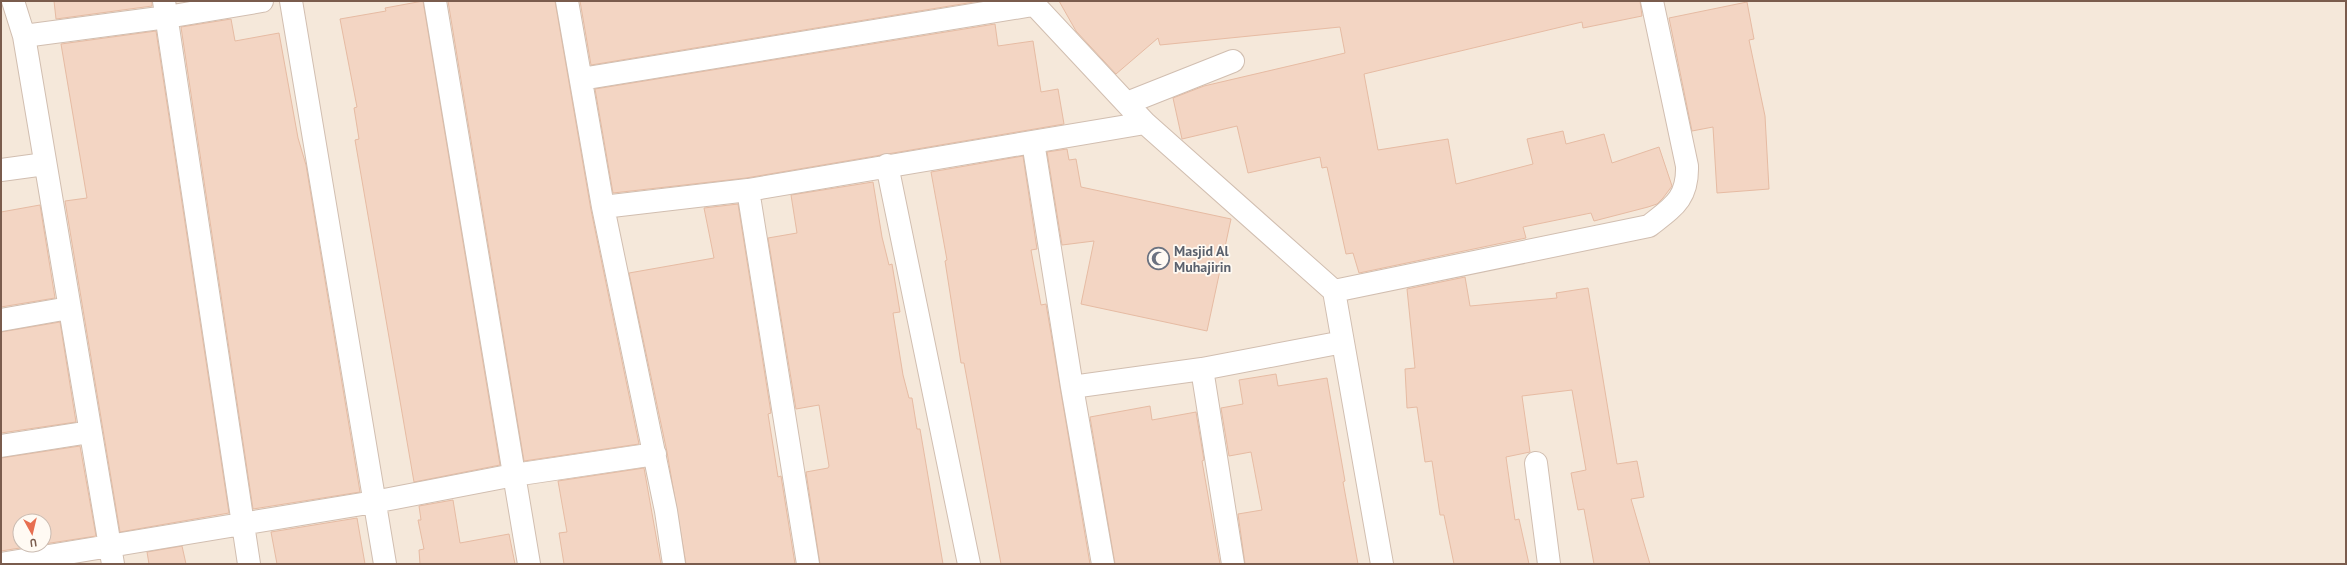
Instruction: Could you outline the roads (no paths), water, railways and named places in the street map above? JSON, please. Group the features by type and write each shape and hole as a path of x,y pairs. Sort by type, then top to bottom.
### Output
{"street":[{"path":"13,1 24,36 112,555"},
{"path":"24,36 166,9 262,1"},
{"path":"291,1 385,564"},
{"path":"435,1 529,564"},
{"path":"567,1 603,208 655,454 674,564"},
{"path":"1334,291 1649,226 1670,209 1681,198 1687,183 1687,166 1652,1"},
{"path":"581,78 1032,3 1145,123 1334,291 1382,564"},
{"path":"166,9 249,564"},
{"path":"1127,103 1233,61"},
{"path":"603,208 748,190 1145,123"},
{"path":"1033,142 1072,387 1103,564"},
{"path":"1,170 45,164"},
{"path":"887,166 969,564"},
{"path":"748,190 808,564"},
{"path":"1,320 69,308"},
{"path":"1072,387 1202,369 1343,342"},
{"path":"1202,369 1234,564"},
{"path":"1,446 90,432"},
{"path":"1,564 112,555 243,523 374,502 514,475 655,454"},
{"path":"1536,463 1549,564"}],"place":[{"name":"Masjid Al Muhajirin","path":"1159,259"}]}
